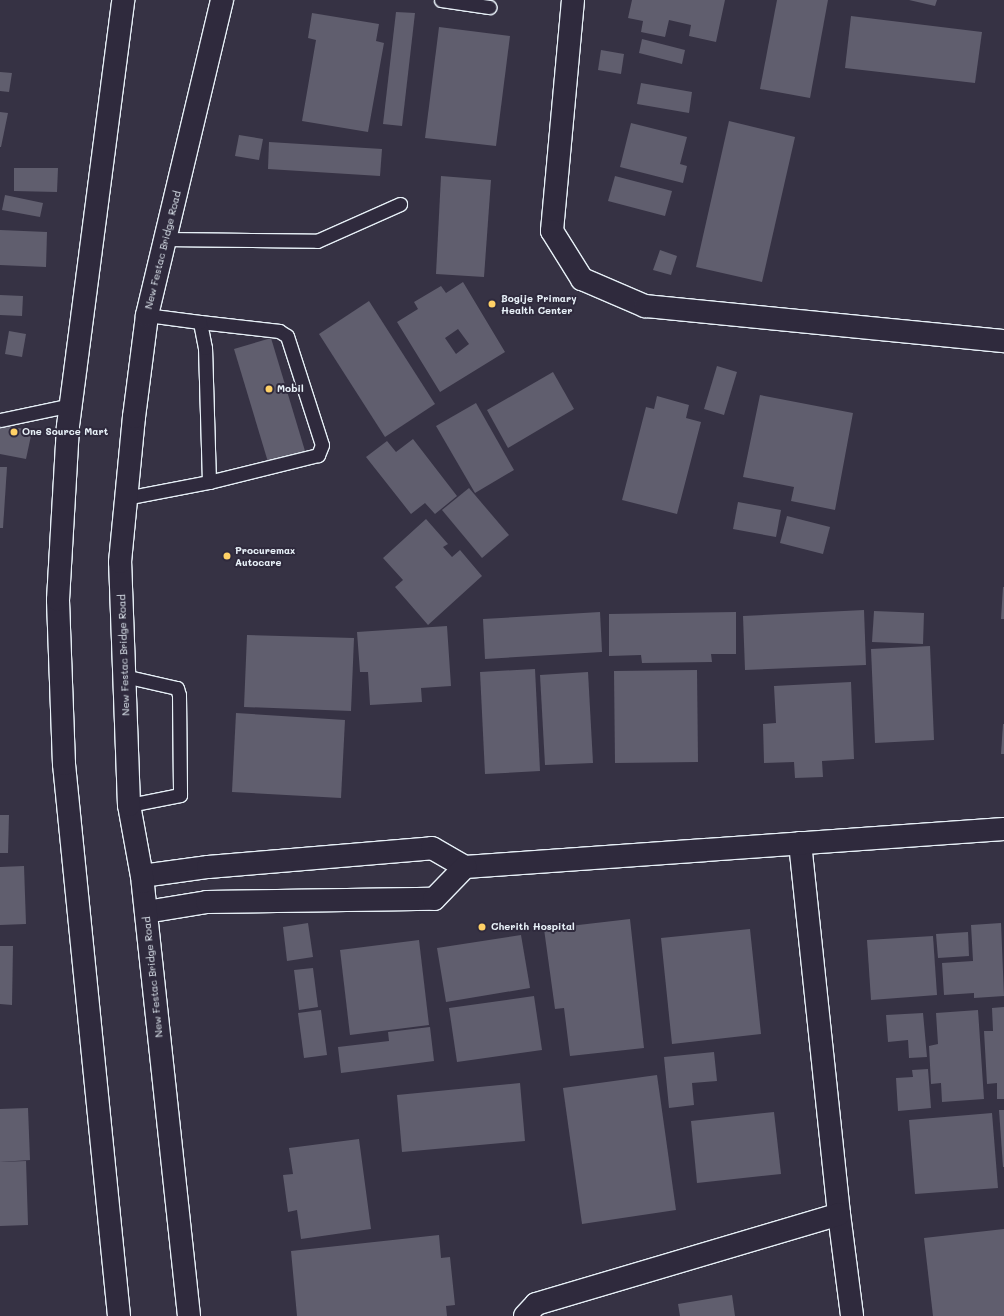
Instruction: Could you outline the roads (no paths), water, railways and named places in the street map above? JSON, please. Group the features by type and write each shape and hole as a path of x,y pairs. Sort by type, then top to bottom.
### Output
{"street":[{"path":"119,1316 64,764 58,600 71,405 124,0"},
{"name":"New Festac Bridge Road","path":"189,1316 142,876 129,805 120,562 147,315 222,0"},
{"path":"573,0 552,231 582,279 645,306 1004,341"},
{"path":"142,876 208,867 432,848 465,867 1004,829"},
{"path":"800,843 839,1214 852,1316"},
{"path":"146,912 207,902 434,899 465,867"},
{"path":"525,1316 536,1304 839,1214"}],"lane":[{"path":"441,0 489,7"},
{"path":"164,239 317,241 400,204"},
{"path":"126,498 209,482 318,455 322,445 287,336 279,331 147,315"},
{"path":"200,322 205,348 209,482"},
{"path":"0,420 71,405"},
{"path":"124,676 177,688 179,695 180,795 129,805"}],"place":[{"name":"Bogije Primary Health Center","path":"492,304"},
{"name":"Mobil","path":"269,389"},
{"name":"One Source Mart","path":"14,432"},
{"name":"Procuremax Autocare","path":"227,556"},
{"name":"Cherith Hospital","path":"482,927"}]}
